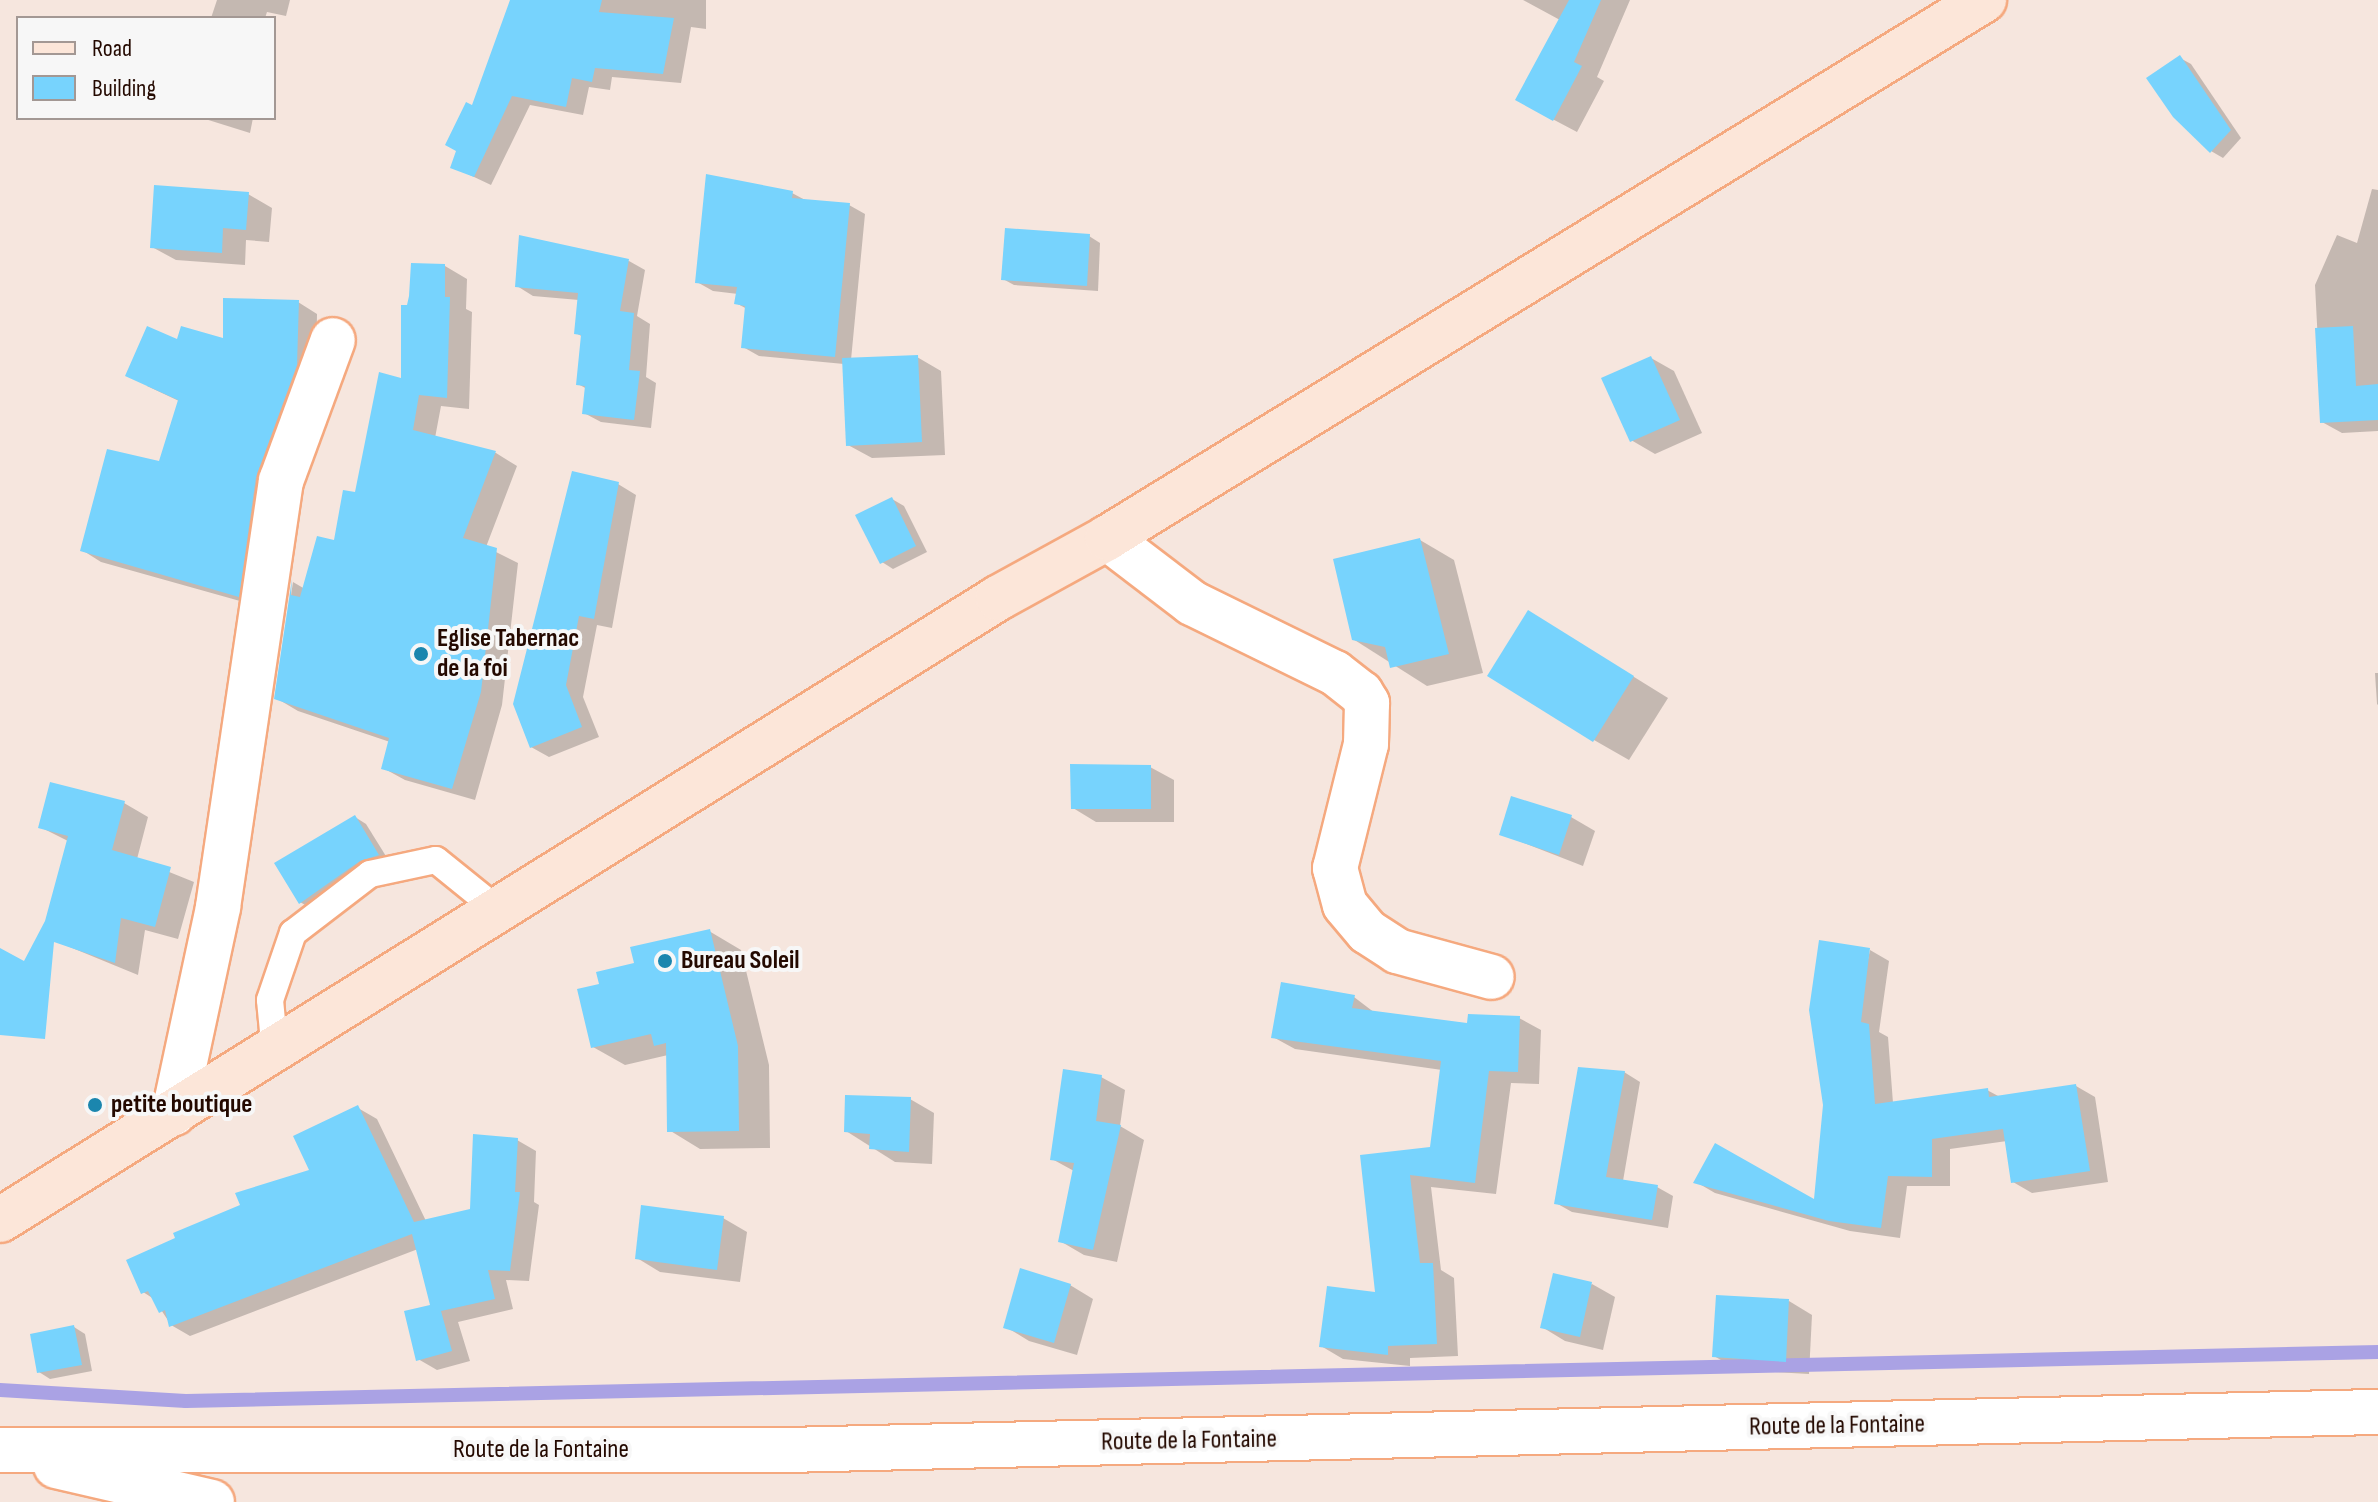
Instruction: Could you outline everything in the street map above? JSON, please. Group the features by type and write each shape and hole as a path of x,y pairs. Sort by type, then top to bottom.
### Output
{"main road":[{"path":"0,1220 275,1052 998,598 1107,538 1967,4"}],"street":[{"path":"174,1113 218,907 281,481 333,340"},
{"path":"1107,538 1192,603 1348,680 1361,693 1367,703 1366,744 1335,868 1345,905 1368,932 1397,951 1492,977"},
{"name":"Route de la Fontaine","path":"0,1450 786,1450 2378,1412"},
{"path":"0,1450 212,1502"}],"lane":[{"path":"275,1052 270,1000 293,933 370,874 436,860 499,911"}],"building":[{"path":"510,0 602,0 599,12 674,18 663,74 595,68 592,82 572,78 566,107 512,96 474,177 450,168 456,151 445,145 466,102 472,105"},
{"path":"1569,0 1601,0 1574,62 1582,66 1553,121 1515,100"},
{"path":"2180,55 2231,130 2210,153 2173,117 2146,78"},
{"path":"706,174 793,191 792,198 850,203 835,357 741,348 745,306 734,304 737,287 695,283"},
{"path":"154,185 249,192 246,230 223,228 222,253 150,248"},
{"path":"1005,228 1090,234 1087,286 1001,280"},
{"path":"519,235 629,259 620,311 634,313 629,370 640,371 634,420 582,414 585,386 576,385 581,335 574,334 578,293 515,287"},
{"path":"411,263 445,264 445,297 450,297 447,398 419,395 413,430 496,451 463,538 497,548 481,692 452,789 381,769 389,738 274,699 292,579 291,595 300,597 317,536 334,540 343,490 355,492 379,372 401,378 401,305 407,305"},
{"path":"223,298 299,300 297,365 256,477 239,597 80,551 107,449 159,461 178,400 125,376 147,326 177,339 181,326 223,338"},
{"path":"2353,326 2356,386 2378,384 2378,420 2320,423 2315,328"},
{"path":"918,355 922,442 846,446 842,358"},
{"path":"1651,356 1680,420 1630,442 1601,378"},
{"path":"572,471 619,482 594,619 579,616 566,685 582,727 530,748 513,704"},
{"path":"892,497 916,546 880,564 855,515"},
{"path":"1420,538 1449,654 1390,668 1385,647 1352,640 1333,559"},
{"path":"1528,610 1634,676 1593,742 1487,676"},
{"path":"1070,764 1151,765 1151,809 1071,809"},
{"path":"50,782 125,801 112,850 171,867 155,927 121,918 115,963 54,942 45,1039 0,1035 0,948 24,961 45,921 68,836 38,828"},
{"path":"1511,796 1572,815 1559,855 1499,835"},
{"path":"355,815 379,855 360,861 299,904 274,863"},
{"path":"710,929 738,1046 739,1131 667,1132 666,1043 654,1046 651,1034 591,1048 577,989 599,984 596,972 634,963 630,947"},
{"path":"1819,940 1870,948 1861,1022 1869,1024 1875,1104 1988,1088 1989,1097 2076,1084 2090,1171 2011,1183 2003,1129 1932,1139 1932,1177 1888,1176 1881,1228 1829,1221 1693,1183 1715,1143 1814,1199 1823,1105 1809,1010"},
{"path":"1281,982 1355,995 1352,1008 1467,1023 1468,1014 1520,1016 1518,1072 1489,1071 1475,1183 1410,1175 1420,1263 1433,1263 1437,1344 1388,1346 1388,1355 1319,1347 1327,1286 1375,1292 1360,1155 1430,1147 1441,1061 1271,1038"},
{"path":"1578,1067 1625,1071 1606,1177 1658,1185 1652,1220 1554,1204"},
{"path":"1063,1069 1102,1075 1096,1121 1121,1125 1093,1250 1058,1242 1074,1163 1050,1160"},
{"path":"845,1095 911,1097 909,1152 869,1149 870,1134 844,1132"},
{"path":"358,1105 414,1222 470,1209 473,1134 518,1138 515,1192 520,1192 510,1271 488,1270 495,1299 441,1311 452,1351 416,1361 404,1311 430,1305 412,1234 169,1327 165,1310 159,1313 148,1291 141,1294 126,1260 175,1238 173,1233 240,1205 235,1193 309,1170 293,1136"},
{"path":"641,1205 724,1216 717,1270 635,1259"},
{"path":"1020,1268 1071,1284 1054,1343 1003,1328"},
{"path":"1553,1273 1592,1282 1580,1337 1540,1328"},
{"path":"1716,1295 1789,1299 1786,1362 1712,1357"},
{"path":"74,1325 82,1365 37,1373 30,1334"}],"waterway":[{"path":"0,1390 186,1401 2378,1352"}],"place":[{"name":"Eglise Tabernac de la foi","path":"421,654"},
{"name":"Bureau Soleil","path":"665,961"},
{"name":"petite boutique","path":"95,1105"}]}
